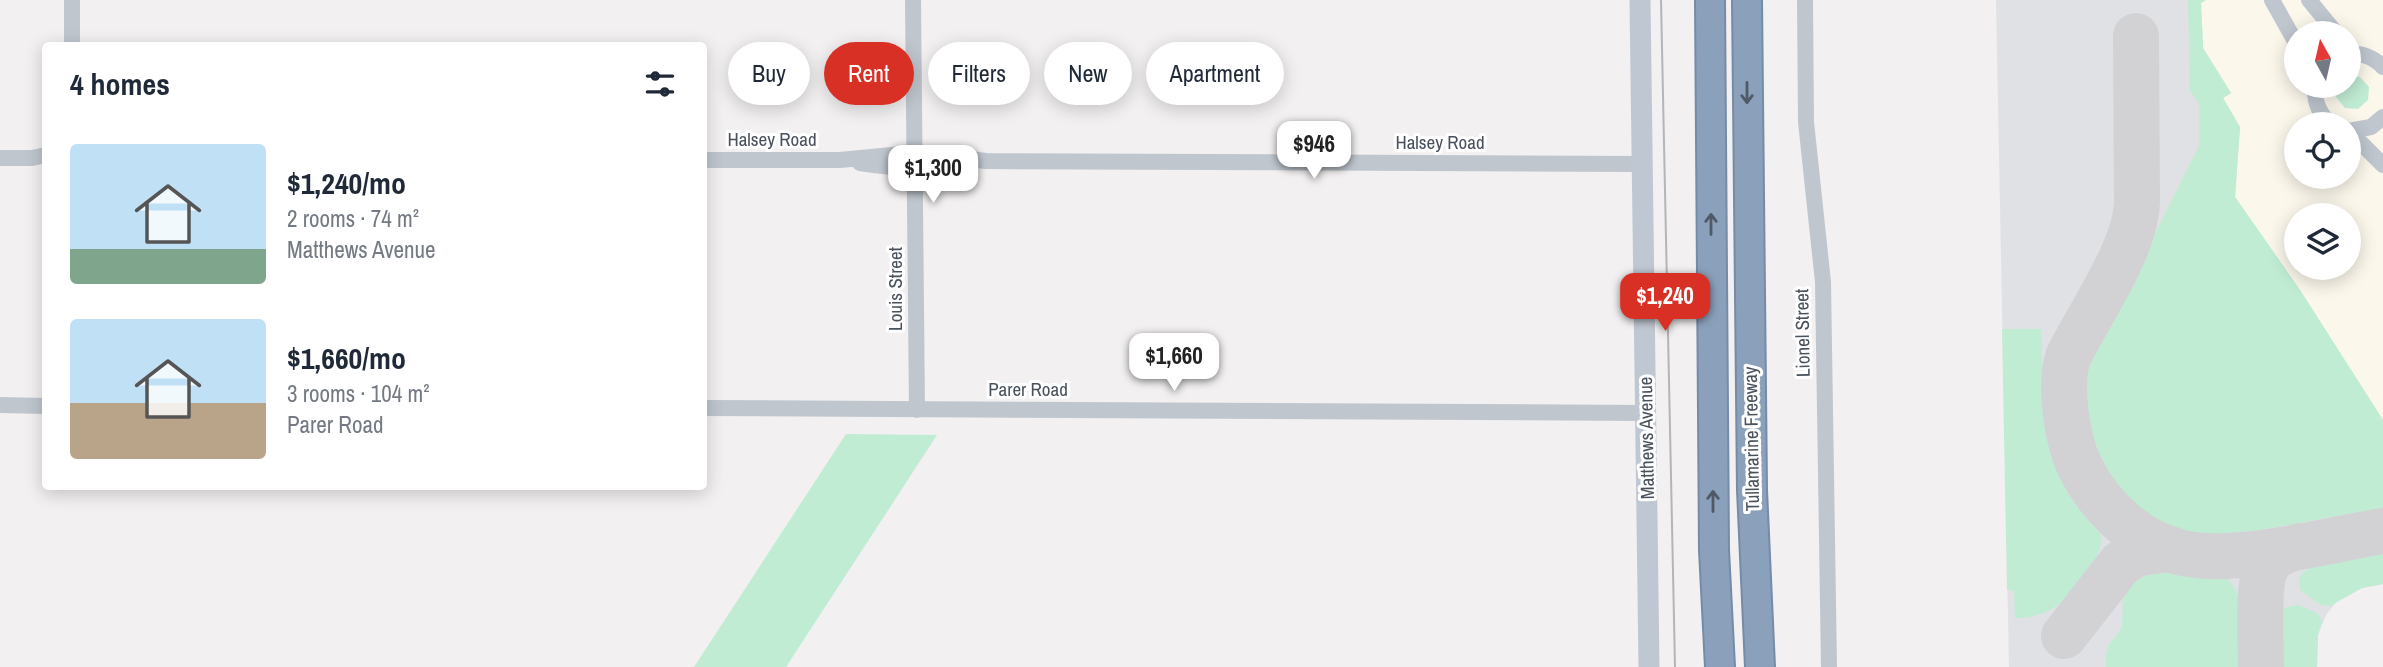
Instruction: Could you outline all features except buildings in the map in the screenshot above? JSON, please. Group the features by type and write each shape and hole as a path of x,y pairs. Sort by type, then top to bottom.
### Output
{"highway":[{"name":"Tullamarine Freeway","path":"1710,0 1714,550 1718,667"},
{"name":"Tullamarine Freeway","path":"1748,0 1748,238 1759,667"},
{"path":"1754,546 1768,667"}],"main road":[{"name":"Matthews Avenue","path":"1640,0 1648,667"}],"street":[{"path":"72,0 72,42"},
{"name":"Louis Street","path":"913,0 917,410"},
{"name":"Lionel Street","path":"1805,0 1806,122 1823,282 1829,667"},
{"path":"2272,0 2284,22"},
{"path":"2309,0 2326,21"},
{"path":"2361,129 2371,127 2383,117"},
{"path":"2361,143 2383,165"},
{"path":"0,158 41,159"},
{"name":"Halsey Road","path":"707,160 840,160 887,168 915,161 938,168 986,161 1641,164"},
{"path":"0,405 42,406"},
{"name":"Parer Road","path":"707,408 1645,413"}],"shaded area":[{"path":"1996,0 2206,0 2201,3 2203,48 2231,93 2223,98 2240,127 2235,197 2284,267 2284,280 2293,280 2383,420 2383,584 2362,588 2338,600 2326,615 2318,635 2317,667 2009,667"},
{"path":"2206,0 2383,0 2383,420 2293,280 2361,280 2361,203 2284,203 2284,267 2235,197 2240,127 2223,98 2230,92 2203,48 2201,3"}],"green space":[{"path":"2188,0 2206,0 2201,3 2203,48 2231,93 2223,98 2240,127 2235,197 2284,267 2284,280 2293,280 2383,420 2383,508 2247,532 2190,532 2172,527 2135,506 2111,483 2095,457 2083,408 2085,373 2199,146 2199,103 2190,91"},
{"path":"2361,78 2369,87 2368,100 2358,109 2345,108 2337,98 2361,98"},
{"path":"2002,329 2041,329 2044,398 2053,450 2064,481 2097,524 2101,538 2096,556 2065,599 2039,615 2015,618 2014,590 2007,590"},
{"path":"846,434 937,435 786,667 694,667"},
{"path":"2383,544 2383,584 2362,588 2330,606 2321,605 2300,590 2299,577 2317,562 2338,553"},
{"path":"2178,569 2216,573 2227,579 2235,589 2242,614 2241,667 2106,667 2109,645 2122,628 2123,588 2153,572"},
{"path":"2298,605 2317,613 2322,620 2318,635 2317,667 2280,667 2281,611"}],"taxiway":[{"path":"2136,36 2135,220 2120,260 2068,357 2065,369 2066,413 2071,442 2080,467 2098,496 2122,522 2151,541 2183,553 2205,556 2255,554 2383,531"},
{"path":"2261,667 2260,630 2264,574 2273,558 2300,546"},
{"path":"2064,636 2121,563 2139,553 2170,549"}],"tram line":[{"path":"1661,0 1675,667"}]}
